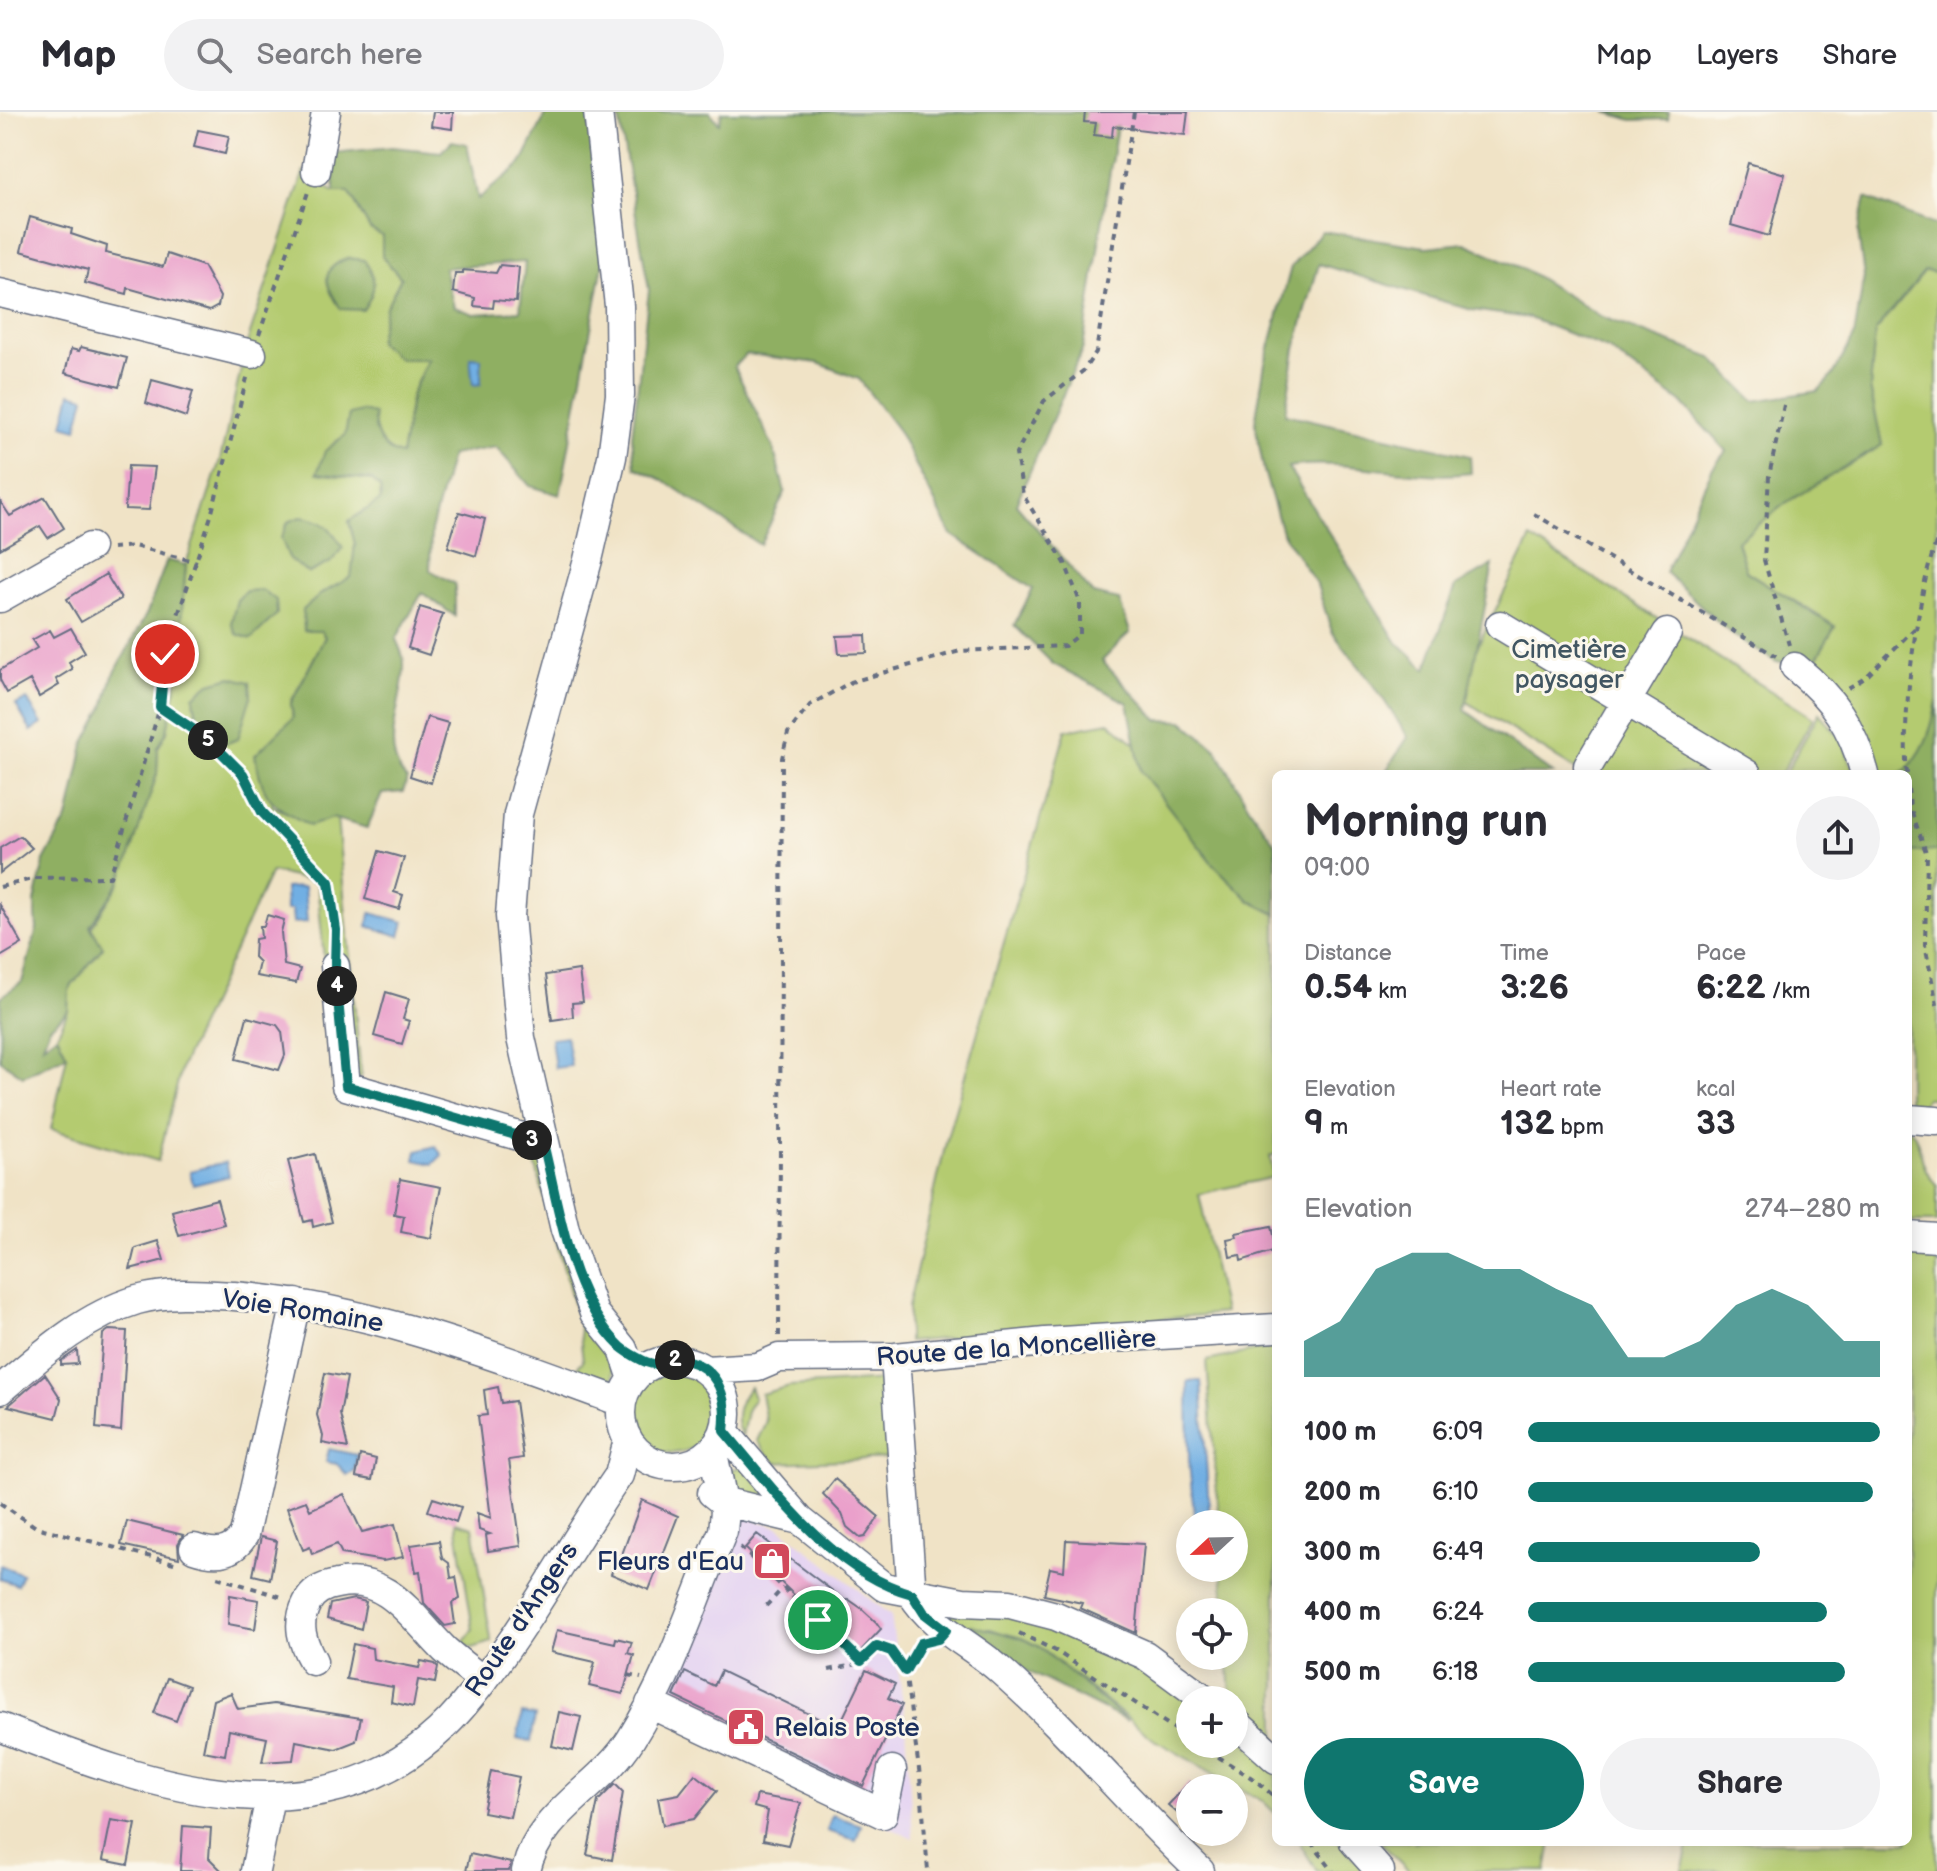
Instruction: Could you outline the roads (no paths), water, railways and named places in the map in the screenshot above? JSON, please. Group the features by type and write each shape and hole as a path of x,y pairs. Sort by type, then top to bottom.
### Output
{"street":[{"path":"316,171 326,112"},
{"path":"598,112 619,306 620,395 612,457 588,560 518,814 510,916 519,1023 543,1143 577,1272 594,1313 623,1349 636,1382 621,1422 628,1440 641,1455 681,1467 722,1501 800,1520"},
{"path":"0,293 252,354"},
{"path":"0,598 90,547"},
{"path":"1500,625 1740,770"},
{"path":"1588,766 1667,633"},
{"path":"1795,667 1828,698 1856,738 1864,770"},
{"path":"335,966 346,1086 543,1143"},
{"path":"1912,1119 1937,1121"},
{"path":"1912,1236 1937,1238"},
{"name":"Voie Romaine","path":"0,1390 52,1346 95,1319 139,1299 199,1294 296,1303 636,1382"},
{"path":"187,1556 221,1553 235,1547 244,1535 296,1303"},
{"name":"Route de la Moncellière","path":"705,1370 768,1363 895,1357 1045,1342 1272,1328"},
{"path":"895,1357 912,1594 924,1613 1016,1685 1200,1871"},
{"path":"636,1382 683,1360 705,1370 719,1384 728,1430 746,1456 800,1520 884,1587 912,1594 1010,1604 1056,1616 1145,1655 1187,1686"},
{"path":"526,1871 529,1858 551,1821 629,1742 650,1704 723,1531 725,1511 722,1501 728,1430 741,1382 768,1363"},
{"path":"681,1467 728,1430"},
{"name":"Route d'Angers","path":"0,1727 155,1783 218,1795 270,1797 312,1794 373,1774 425,1741 460,1710 483,1681 619,1475 628,1440"},
{"path":"619,1475 653,1461"},
{"path":"313,1661 300,1627 307,1604 319,1590 330,1585 354,1582 377,1586 398,1599 446,1650 483,1681"},
{"path":"650,1704 883,1814 892,1770"},
{"path":"1248,1734 1272,1755"},
{"path":"255,1871 270,1797"},
{"path":"1358,1846 1380,1871"}],"water":[{"path":"470,357 481,358 481,384 473,385"},
{"path":"71,393 85,397 77,429 63,425"},
{"path":"27,699 42,724 31,731 16,705"},
{"path":"304,887 307,922 293,923 292,910 286,910 285,888"},
{"path":"371,913 404,922 400,936 367,926"},
{"path":"566,1036 571,1066 555,1068 551,1038"},
{"path":"436,1146 442,1155 433,1164 415,1160 417,1151"},
{"path":"226,1162 229,1176 193,1185 190,1171"},
{"path":"1188,1381 1201,1381 1209,1510 1194,1510 1189,1462"},
{"path":"329,1449 357,1455 354,1472 347,1475 337,1464 326,1462"},
{"path":"0,1565 22,1574 17,1585 0,1579"},
{"path":"522,1714 535,1716 531,1742 517,1739"},
{"path":"832,1815 861,1825 856,1840 827,1831"}],"place":[{"name":"Fleurs d'Eau","path":"772,1561"},
{"name":"Relais Poste","path":"746,1727"}],"park label":[{"name":"Cimetière paysager","path":"1569,664"}]}
